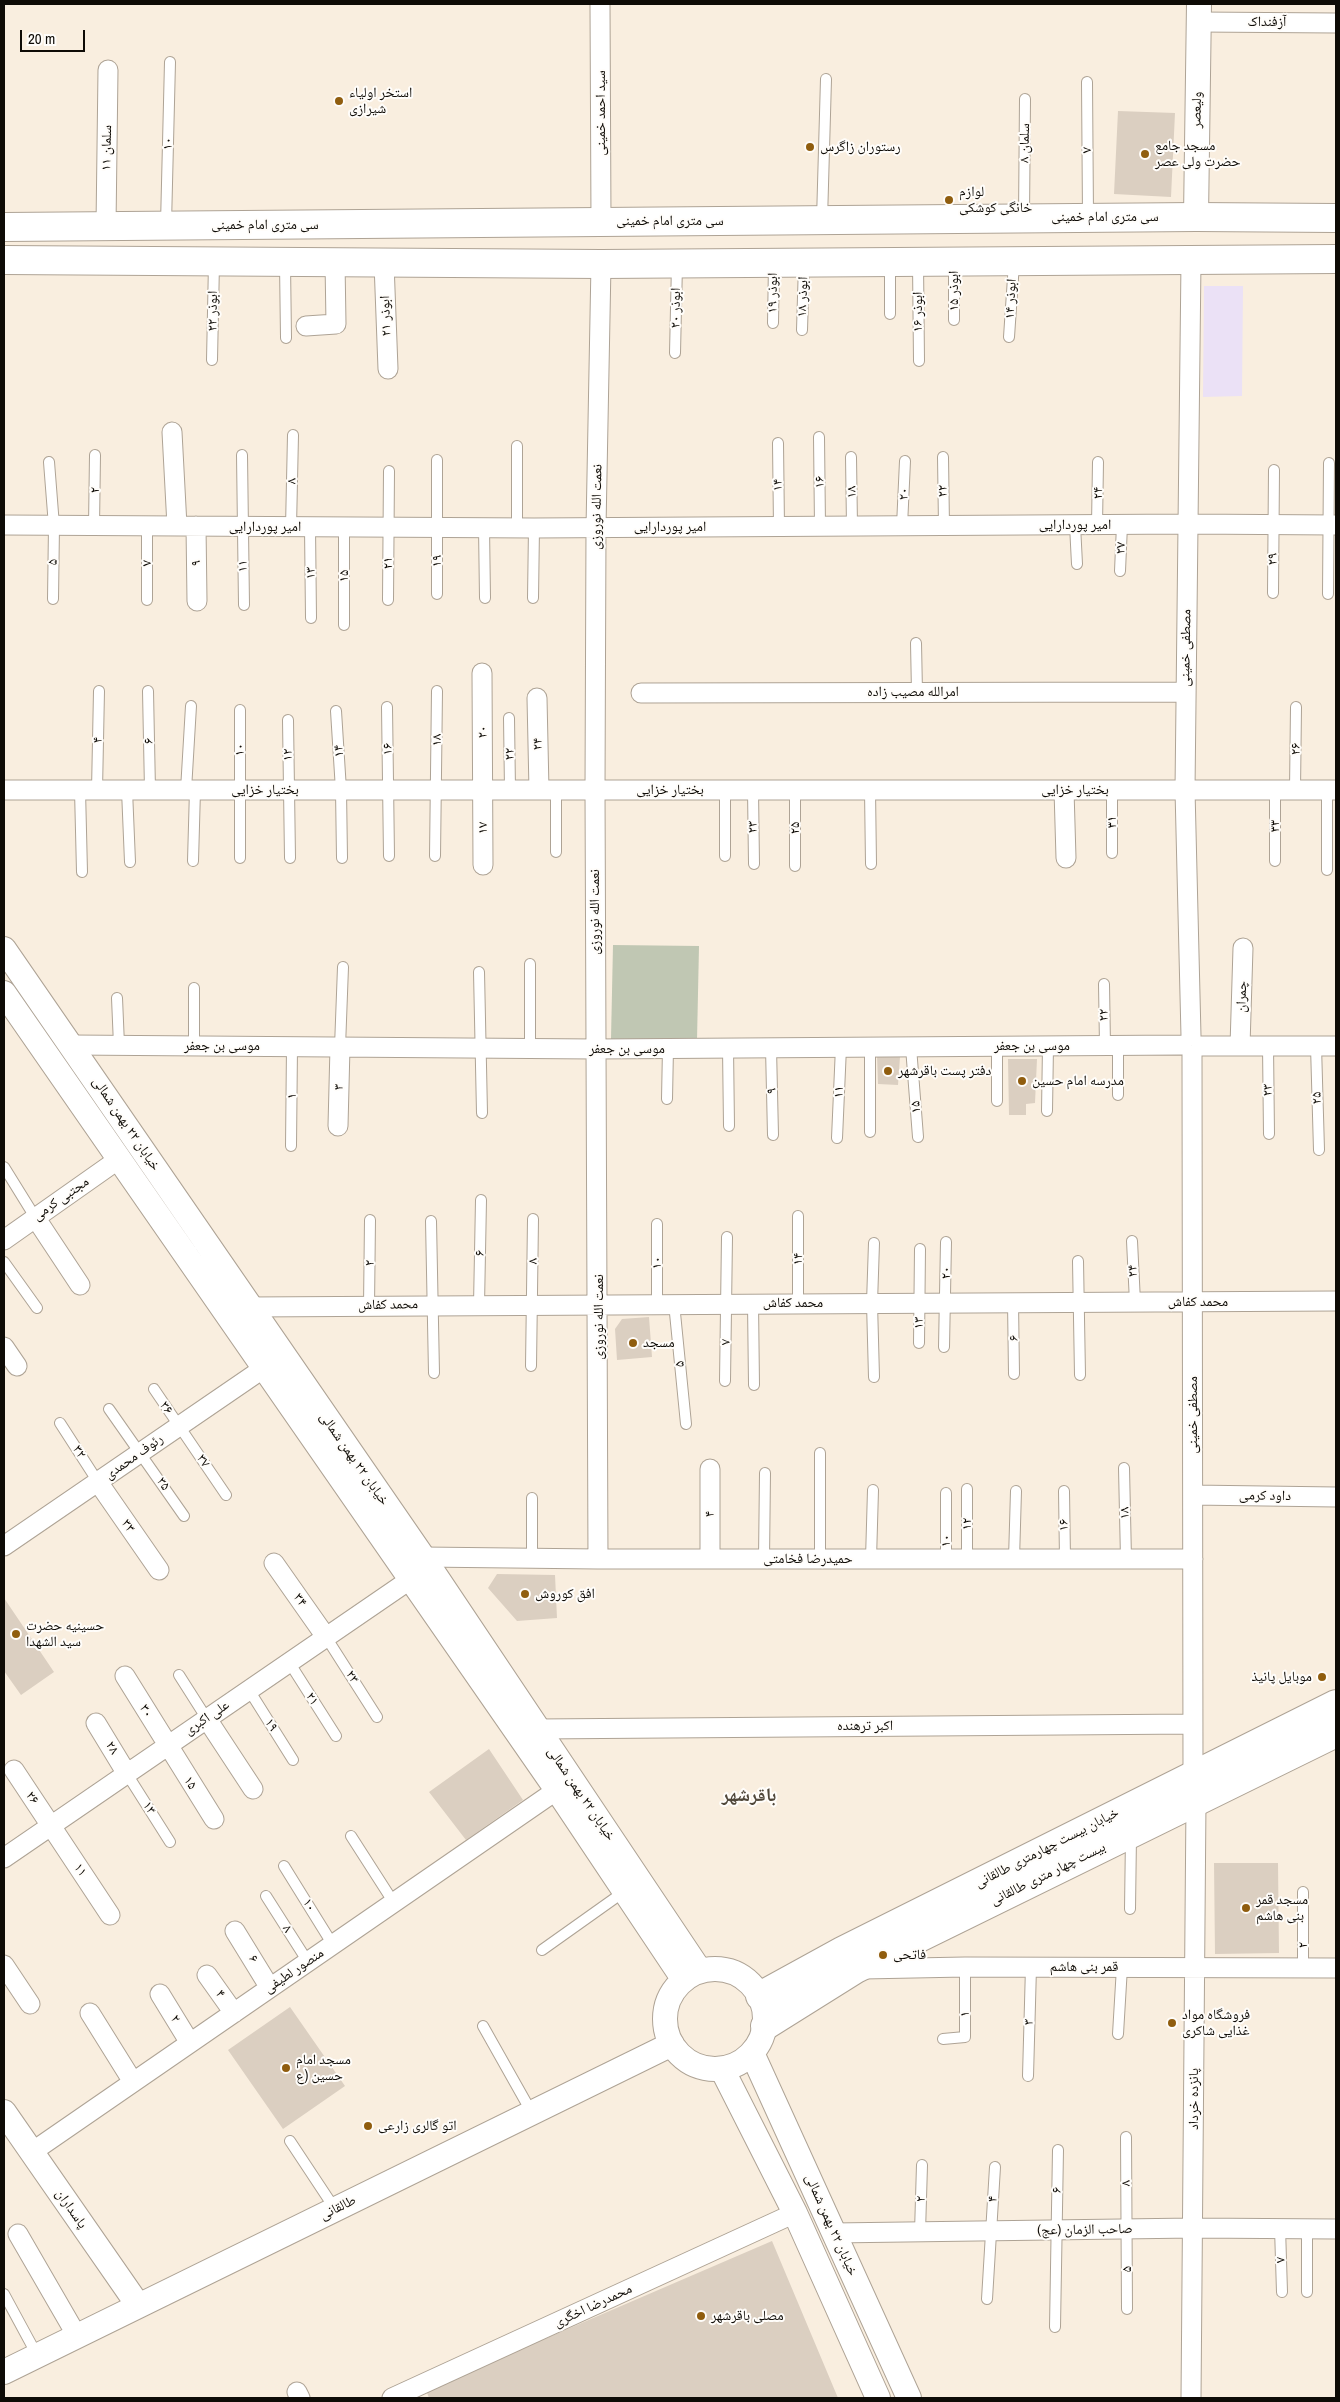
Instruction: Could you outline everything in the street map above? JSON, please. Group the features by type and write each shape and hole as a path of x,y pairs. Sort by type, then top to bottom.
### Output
{"main road":[{"name":"سی متری امام خمینی","path":"4,227 1024,218 1336,218"},
{"path":"4,260 602,264 1336,259"},
{"name":"خیابان بیست چهارمتری طالقانی","path":"760,1996 849,1960 1194,1788 1336,1704"},
{"name":"بیست چهار متری طالقانی","path":"765,2026 849,1960 1131,1833 1194,1788 1332,1737"}],"street":[{"name":"سید احمد خمینی","path":"600,4 601,222"},
{"name":"آزفنداک","path":"1198,13 1336,22"},
{"name":"وليعصر","path":"1196,217 1198,13"},
{"name":"سلمان ۱۱","path":"106,226 108,70"},
{"name":"مصطفی خمینی","path":"1191,261 1185,790 1192,1046 1194,1788"},
{"path":"306,326 336,324 335,262"},
{"name":"ابوذر ۲۱","path":"384,263 388,370"},
{"name":"نعمت الله نوروزی","path":"598,1559 599,1304 595,1049 596,528 602,264"},
{"path":"172,432 177,526"},
{"name":"امیر پوردارایی","path":"4,525 526,528 1122,524 1332,525"},
{"name":"۹","path":"196,526 196,601"},
{"name":"۲۰","path":"482,673 484,790"},
{"name":"امرالله مصیب زاده","path":"641,693 1186,692"},
{"name":"۲۴","path":"537,698 548,790"},
{"name":"بختیار خزایی","path":"4,790 1332,790"},
{"name":"۱۷","path":"484,790 484,865"},
{"path":"1064,790 1066,858"},
{"name":"چمران","path":"1240,1046 1243,948"},
{"name":"خیابان ۲۲ بهمن شمالی","path":"4,949 72,1045 249,1307 423,1557 537,1729 692,1976"},
{"name":"خیابان ۲۲ بهمن شمالی","path":"4,993 558,1790 625,1891 692,1976"},
{"name":"موسی بن جعفر","path":"72,1045 595,1049 1336,1046"},
{"name":"۳","path":"338,1126 340,1047"},
{"name":"مجتبی کرمی","path":"4,1240 119,1159"},
{"path":"35,1218 80,1285"},
{"name":"محمد کفاش","path":"249,1307 665,1303 1336,1301"},
{"path":"4,1347 17,1366"},
{"name":"رئوف محمدی","path":"4,1546 264,1368"},
{"name":"۴","path":"710,1470 710,1559"},
{"name":"۳۳","path":"98,1482 159,1570"},
{"name":"داود کرمی","path":"1193,1495 1336,1497"},
{"name":"حمیدرضا فخامتی","path":"423,1557 532,1559 1193,1559"},
{"name":"۳۴","path":"274,1563 326,1637"},
{"name":"علی اکبری","path":"4,1857 411,1579"},
{"name":"۳۰","path":"125,1676 167,1746"},
{"path":"207,1718 253,1789"},
{"name":"۲۸","path":"96,1723 127,1774"},
{"name":"اکبر ترهنده","path":"537,1729 1193,1724"},
{"name":"۱۵","path":"167,1746 214,1819"},
{"name":"۲۶","path":"14,1770 50,1826"},
{"name":"پانزده خرداد","path":"1192,2398 1194,1788"},
{"name":"منصور لطیفی","path":"32,2152 558,1790"},
{"name":"۱۱","path":"50,1826 110,1915"},
{"name":"۶","path":"235,1931 270,1988"},
{"name":"قمر بنی هاشم","path":"849,1960 965,1967 1336,1968"},
{"path":"4,1965 30,2004"},
{"path":"721,1970 741,1976 752,1985 760,1996 765,2010 765,2026 760,2040 752,2052 738,2063 722,2069 707,2068 693,2064 681,2056 672,2044 666,2031 665,2017 668,2003 674,1990 692,1976 721,1970"},
{"name":"۴","path":"207,1975 234,2013"},
{"name":"۲","path":"160,1994 190,2043"},
{"path":"90,2013 133,2082"},
{"name":"طالقانی","path":"4,2372 672,2044"},
{"name":"خیابان ۲۲ بهمن شمالی","path":"752,2052 909,2398"},
{"name":"خیابان ۲۲ بهمن شمالی","path":"722,2069 795,2213 877,2398"},
{"name":"پاسداران","path":"4,2112 138,2305"},
{"name":"محمدرضا اخگری","path":"392,2398 795,2213"},
{"name":"صاحب الزمان (عج)","path":"834,2233 1192,2228 1336,2229"},
{"path":"18,2234 77,2336"}],"lane":[{"name":"۱۰","path":"166,225 170,62"},
{"path":"822,220 826,79"},
{"name":"۷","path":"1087,82 1088,218"},
{"name":"سلمان ۸","path":"1024,218 1025,99"},
{"name":"ابوذر ۲۲","path":"212,360 214,262"},
{"path":"285,262 286,338"},
{"path":"890,262 890,314"},
{"name":"ابوذر ۱۶","path":"918,262 919,362"},
{"name":"ابوذر ۱۵","path":"954,262 954,320"},
{"name":"ابوذر ۱۴","path":"1009,337 1014,262"},
{"name":"ابوذر ۲۰","path":"675,353 677,263"},
{"name":"ابوذر ۱۹","path":"773,323 774,263"},
{"name":"ابوذر ۱۸","path":"802,330 804,263"},
{"name":"۸","path":"292,435 301,527"},
{"name":"۱۶","path":"819,437 820,526"},
{"name":"۱۴","path":"778,443 779,527"},
{"path":"517,446 533,598"},
{"name":"۲","path":"94,526 95,455"},
{"path":"242,455 243,526"},
{"name":"۱۸","path":"851,457 852,526"},
{"name":"۲۲","path":"943,457 944,526"},
{"path":"436,460 437,527"},
{"name":"۲۰","path":"902,526 905,461"},
{"name":"۵","path":"49,462 54,526 53,599"},
{"name":"۲۴","path":"1097,525 1098,462"},
{"path":"1328,594 1332,525 1329,463"},
{"path":"1272,525 1274,470"},
{"path":"388,527 389,471"},
{"name":"۲۷","path":"1120,571 1122,524"},
{"path":"1075,525 1077,564"},
{"name":"۲۹","path":"1272,525 1273,593"},
{"name":"۷","path":"147,526 147,600"},
{"name":"۱۱","path":"243,526 244,605"},
{"name":"۱۳","path":"301,527 311,618"},
{"name":"۱۵","path":"344,527 344,625"},
{"name":"۲۱","path":"388,527 388,600"},
{"name":"۱۹","path":"437,527 437,594"},
{"path":"484,527 485,598"},
{"path":"916,643 917,692"},
{"name":"۱۸","path":"437,690 437,790"},
{"name":"۴","path":"88,790 99,691"},
{"name":"۶","path":"148,691 150,790"},
{"path":"191,706 190,790 193,861"},
{"name":"۱۶","path":"387,707 389,790"},
{"name":"۲۶","path":"1295,790 1296,707"},
{"name":"۱۰","path":"239,790 240,710"},
{"name":"۱۴","path":"336,711 341,790"},
{"name":"۲۲","path":"509,718 510,790"},
{"name":"۱۲","path":"288,720 288,790"},
{"path":"82,872 88,790"},
{"path":"128,790 130,862"},
{"path":"239,790 240,858"},
{"path":"288,790 290,858"},
{"path":"341,790 342,858"},
{"path":"389,790 389,856"},
{"path":"435,856 437,790"},
{"path":"548,790 556,852"},
{"path":"725,856 726,790"},
{"name":"۲۳","path":"753,790 754,864"},
{"name":"۲۵","path":"795,790 795,866"},
{"path":"870,790 871,864"},
{"name":"۳۱","path":"1112,790 1112,853"},
{"name":"۳۳","path":"1275,790 1275,861"},
{"path":"1326,870 1332,790"},
{"path":"530,964 530,1048"},
{"path":"340,1047 343,968"},
{"path":"479,972 482,1113"},
{"name":"۲۲","path":"1104,984 1111,1046"},
{"path":"194,988 194,1046"},
{"path":"117,998 119,1046"},
{"path":"996,1101 997,1046"},
{"path":"1047,1111 1048,1046"},
{"path":"1111,1046 1118,1095"},
{"name":"۲۳","path":"1268,1046 1269,1134"},
{"name":"۲۵","path":"1316,1046 1319,1150"},
{"name":"۱","path":"292,1047 292,1146"},
{"name":"۱۱","path":"837,1138 841,1047"},
{"path":"870,1047 870,1132"},
{"name":"۱۵","path":"911,1047 918,1137"},
{"path":"668,1048 668,1099"},
{"path":"728,1048 729,1126"},
{"name":"۹","path":"771,1048 773,1135"},
{"path":"4,1167 35,1218"},
{"name":"۶","path":"480,1305 481,1200"},
{"name":"۱۴","path":"798,1216 798,1303"},
{"name":"۸","path":"533,1219 533,1304"},
{"name":"۲","path":"369,1306 370,1220"},
{"path":"432,1221 434,1373"},
{"name":"۱۰","path":"657,1224 665,1303"},
{"path":"727,1237 727,1303"},
{"name":"۲۴","path":"1132,1241 1135,1302"},
{"name":"۲۰","path":"944,1347 946,1242"},
{"path":"874,1243 872,1303 874,1376"},
{"path":"920,1249 920,1303"},
{"path":"1078,1261 1080,1375"},
{"path":"4,1262 37,1308"},
{"name":"۶","path":"1013,1302 1014,1374"},
{"name":"۵","path":"665,1303 686,1424"},
{"name":"۷","path":"725,1381 727,1303"},
{"path":"753,1303 754,1385"},
{"name":"۱۳","path":"919,1343 920,1303"},
{"path":"531,1366 533,1304"},
{"name":"۳۶","path":"154,1389 179,1426"},
{"path":"109,1409 141,1452"},
{"name":"۳۲","path":"60,1423 98,1482"},
{"name":"۳۷","path":"179,1426 226,1495"},
{"name":"۳۵","path":"141,1452 184,1516"},
{"path":"820,1453 820,1559"},
{"name":"۱۸","path":"1124,1468 1126,1559"},
{"path":"764,1559 765,1473"},
{"name":"۱۲","path":"966,1489 967,1559"},
{"path":"871,1559 873,1490"},
{"path":"1014,1559 1016,1491"},
{"name":"۱۶","path":"1064,1491 1065,1559"},
{"name":"۱۰","path":"946,1493 946,1559"},
{"path":"532,1498 532,1559"},
{"name":"۲۳","path":"326,1637 377,1717"},
{"name":"۲۱","path":"289,1662 336,1736"},
{"path":"179,1675 207,1718"},
{"name":"۱۹","path":"249,1690 293,1760"},
{"name":"۱۳","path":"127,1774 170,1842"},
{"path":"1130,1909 1131,1833"},
{"path":"351,1836 394,1903"},
{"name":"۱۰","path":"284,1866 333,1945"},
{"path":"542,1950 625,1891"},
{"name":"۲","path":"1303,1892 1303,1968"},
{"name":"۸","path":"266,1896 308,1962"},
{"name":"۱","path":"943,2039 965,2037 965,1967"},
{"name":"۳","path":"1028,2076 1031,1967"},
{"path":"1118,2034 1122,1967"},
{"path":"483,2026 532,2113"},
{"name":"۸","path":"1126,2137 1126,2229"},
{"path":"290,2141 335,2209"},
{"name":"۶","path":"1056,2230 1058,2150"},
{"name":"۲","path":"920,2232 922,2165"},
{"name":"۴","path":"990,2231 995,2167"},
{"name":"۷","path":"1280,2228 1282,2292"},
{"name":"۵","path":"1126,2229 1127,2309"},
{"path":"1307,2229 1307,2292"},
{"path":"1055,2327 1056,2230"},
{"path":"986,2299 990,2231"},
{"path":"4,2294 38,2355"}],"shaded area":[{"path":"1204,286 1243,286 1242,396 1203,397"}],"green space":[{"path":"613,945 699,946 697,1040 611,1039"}],"building":[{"name":"مسجد جامع حضرت ولی عصر","path":"1118,111 1175,113 1171,197 1114,194"},
{"name":"دفتر پست باقرشهر","path":"877,1055 900,1057 898,1085 878,1084"},
{"name":"مدرسه امام حسین","path":"1008,1059 1037,1059 1035,1103 1026,1104 1026,1115 1009,1115"},
{"name":"مسجد","path":"649,1317 652,1357 617,1360 615,1329 622,1319"},
{"name":"افق کوروش","path":"497,1574 555,1575 557,1618 517,1621 488,1588"},
{"name":"حسینیه حضرت سید الشهدا","path":"4,1598 54,1672 21,1695 4,1671"},
{"path":"489,1749 523,1800 466,1840 429,1792"},
{"name":"مسجد قمر بنی هاشم","path":"1214,1863 1278,1863 1279,1953 1215,1954"},
{"name":"مسجد امام حسین (ع","path":"290,2007 345,2086 283,2129 228,2050"},
{"name":"مصلی باقرشهر","path":"772,2241 838,2398 429,2398 426,2390"}],"place":[{"name":"استخر اولیاء شیرازی","path":"339,101"},
{"name":"رستوران زاگرس","path":"810,147"},
{"name":"مسجد جامع حضرت ولی عصر","path":"1145,154"},
{"name":"لوازم خانگی کوشکی","path":"949,200"},
{"name":"دفتر پست باقرشهر","path":"888,1071"},
{"name":"مدرسه امام حسین","path":"1022,1081"},
{"name":"مسجد","path":"633,1343"},
{"name":"افق کوروش","path":"525,1594"},
{"name":"حسینیه حضرت سید الشهدا","path":"16,1634"},
{"name":"موبایل پانیذ","path":"1322,1677"},
{"name":"مسجد قمر بنی هاشم","path":"1246,1908"},
{"name":"فاتحی","path":"883,1955"},
{"name":"فروشگاه مواد غذایی شاکری","path":"1172,2023"},
{"name":"مسجد امام حسین (ع","path":"286,2068"},
{"name":"اتو گالری زارعی","path":"368,2126"},
{"name":"مصلی باقرشهر","path":"701,2316"}],"district":[{"name":"باقرشهر","path":"749,1796"}]}
